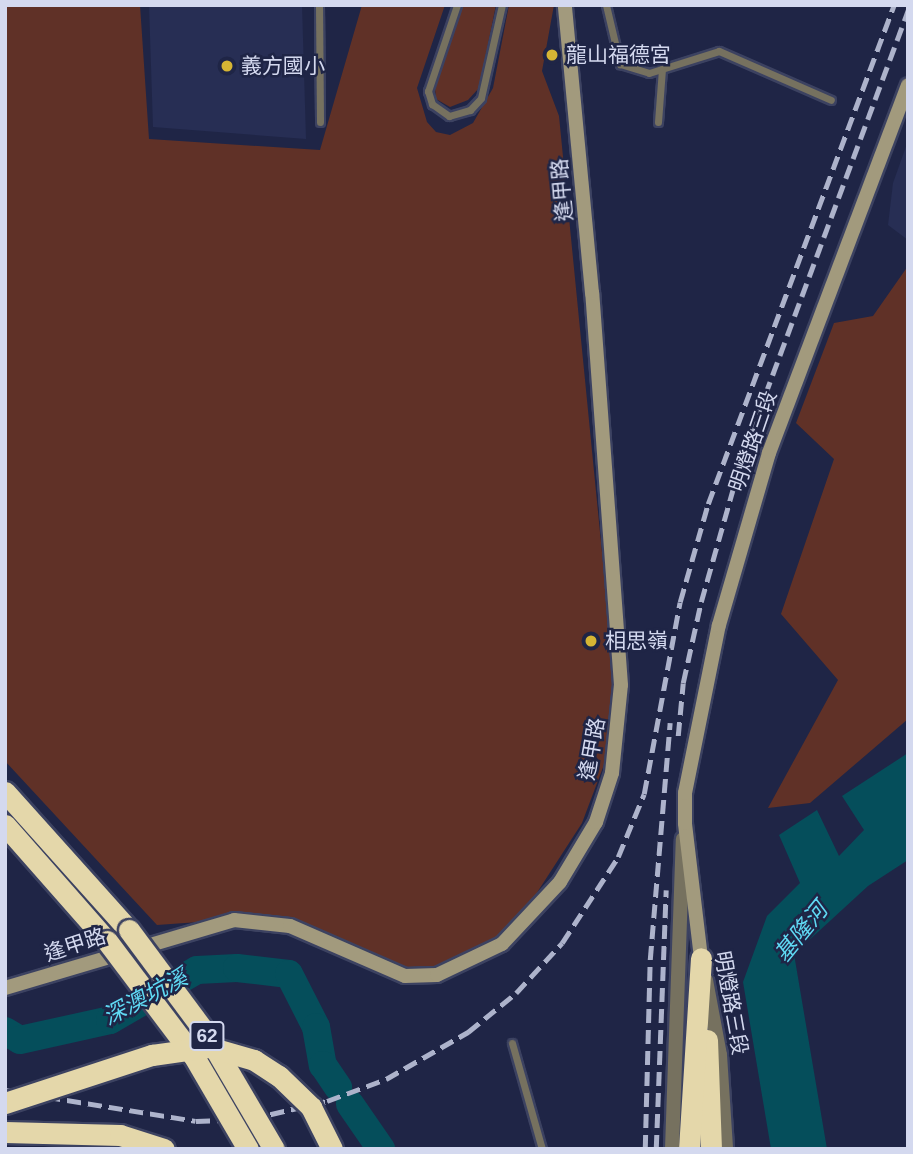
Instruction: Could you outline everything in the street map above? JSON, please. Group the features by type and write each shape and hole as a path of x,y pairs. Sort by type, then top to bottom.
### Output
{"highway":[{"name":"62","path":"5,792 129,930 207,1035 274,1149"},
{"name":"62","path":"5,825 107,941 193,1055 248,1149"},
{"path":"689,1149 701,958"},
{"path":"701,958 711,1149"},
{"path":"5,1103 152,1055 209,1047 254,1060 279,1076 311,1107 332,1149"},
{"path":"5,1132 120,1135 164,1149"}],"main road":[{"name":"逢甲路","path":"5,988 234,920 290,926 405,976 437,975 502,944 560,882 596,822 612,773 621,685 592,293 565,5"},
{"name":"明燈路三段","path":"701,958 685,823 685,793 719,625 769,453 908,85"}],"street":[{"name":"明燈路三段","path":"673,1149 685,823"},
{"name":"明燈路三段","path":"701,958 720,1055 726,1149"}],"lane":[{"path":"320,5 320,122"},
{"path":"457,5 428,91 432,104 449,116 470,110 487,86 502,5"},
{"path":"606,5 620,65 649,73 719,51 831,100"},
{"path":"658,122 662,69"},
{"path":"512,1043 542,1149"}],"shaded area":[{"path":"5,5 140,5 149,139 320,150 362,5 445,5 417,88 427,122 436,132 450,135 473,123 493,88 509,5 554,5 542,71 559,116 619,725 582,823 507,939 434,978 255,918 157,925 5,761"},
{"name":"義方國小","path":"149,5 302,5 306,139 153,127"},
{"path":"462,5 496,5 479,88 468,100 450,107 436,99 435,88"},
{"path":"908,141 908,240 888,225 893,183"},
{"path":"908,266 908,719 810,803 768,808 838,680 781,614 834,459 796,423 834,323 873,316"}],"water":[{"name":"基隆河","path":"908,753 908,860 868,886 794,954 827,1149 771,1149 743,982 767,916 800,883 779,835 817,810 839,856 864,830 842,796"}],"waterway":[{"name":"深澳坑溪","path":"5,1031 20,1040 110,1020 197,970 237,968 289,974 316,1027 323,1065 338,1087"},
{"name":"深澳坑溪","path":"350,1104 381,1149"}],"railway":[{"path":"5,1090 196,1121 250,1119 327,1101 386,1079 468,1032 516,993 562,943 618,857 644,794 680,602 708,504 894,5"},
{"path":"678,736 683,683 701,602 743,454 908,10"},
{"path":"645,1149 650,960 670,723"},
{"path":"656,1149 666,890"}],"place":[{"name":"龍山福德宮","path":"552,55"},
{"name":"義方國小","path":"227,66"},
{"name":"相思嶺","path":"591,641"}]}
